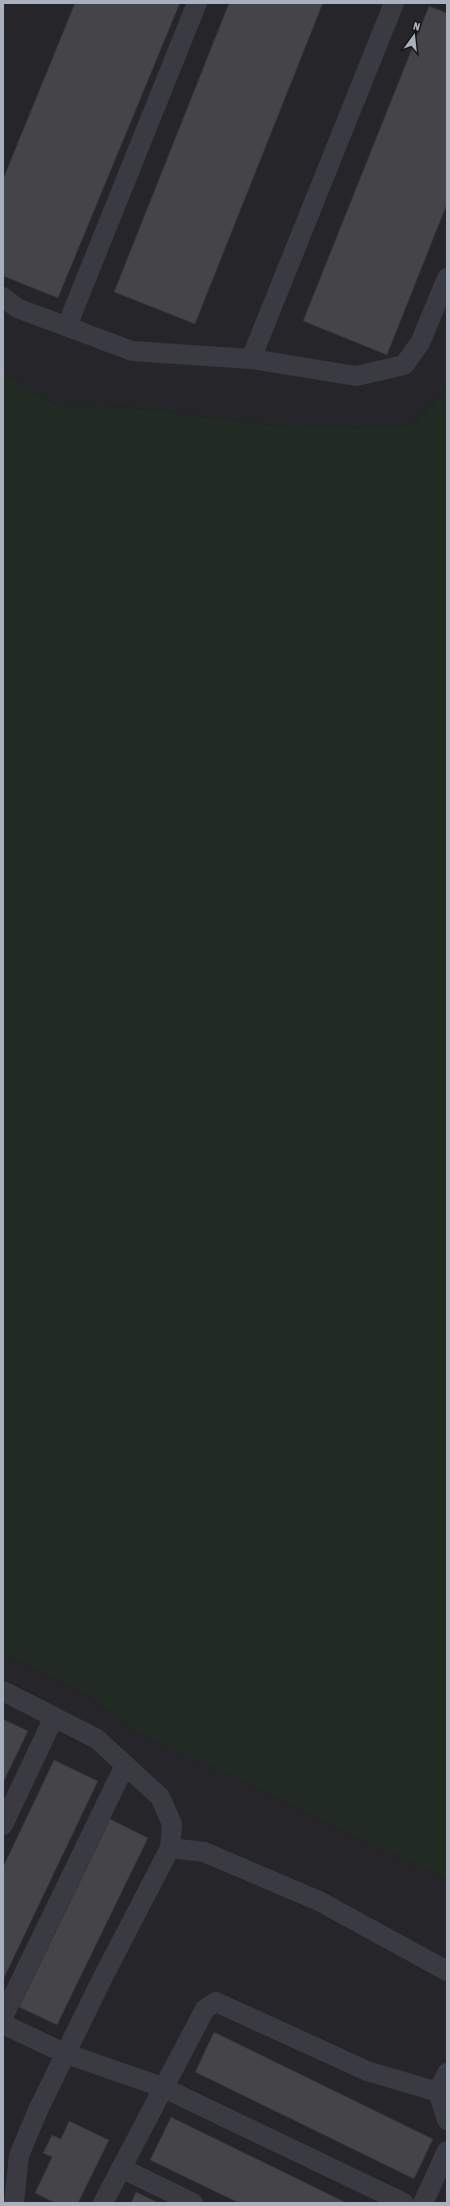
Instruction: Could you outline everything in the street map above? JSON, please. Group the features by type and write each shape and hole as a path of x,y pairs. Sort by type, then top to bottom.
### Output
{"lane":[{"path":"67,326 197,3"},
{"path":"251,359 394,3"},
{"path":"3,297 17,308 132,350 251,359 356,376 404,365 420,343 447,278"},
{"path":"3,1691 97,1739 160,1797 172,1824 170,1848 64,2053 19,2154 14,2203"},
{"path":"3,1825 54,1717"},
{"path":"3,2017 125,1765"},
{"path":"170,1848 204,1852 319,1901 447,1971"},
{"path":"103,2203 162,2087 205,2008 216,2002 367,2071 438,2092"},
{"path":"3,2024 64,2053 162,2087 404,2203"},
{"path":"447,2073 438,2092 447,2120"},
{"path":"423,2203 447,2151"},
{"path":"121,2168 193,2203"}],"shaded area":[{"path":"3,3 447,3 447,390 410,428 286,427 134,408 58,406 3,374"},
{"path":"3,374 58,406 134,408 286,427 410,428 447,390 447,1880 138,1732 85,1694 3,1653"},
{"path":"3,1653 85,1694 138,1732 447,1880 447,2203 3,2203"}],"building":[{"path":"75,3 180,3 58,298 3,276 3,179"},
{"path":"229,3 323,3 195,324 114,292"},
{"path":"429,6 447,13 447,204 387,355 303,321"},
{"path":"3,1719 28,1731 3,1783"},
{"path":"54,1760 98,1781 3,1980 3,1867"},
{"path":"110,1819 148,1838 57,2025 19,2007"},
{"path":"214,2032 433,2139 414,2179 195,2072"},
{"path":"171,2117 347,2203 239,2203 150,2160"},
{"path":"69,2121 109,2140 78,2203 55,2203 35,2193 52,2157 43,2153 52,2135 61,2139"},
{"path":"136,2192 159,2203 131,2203"}]}
